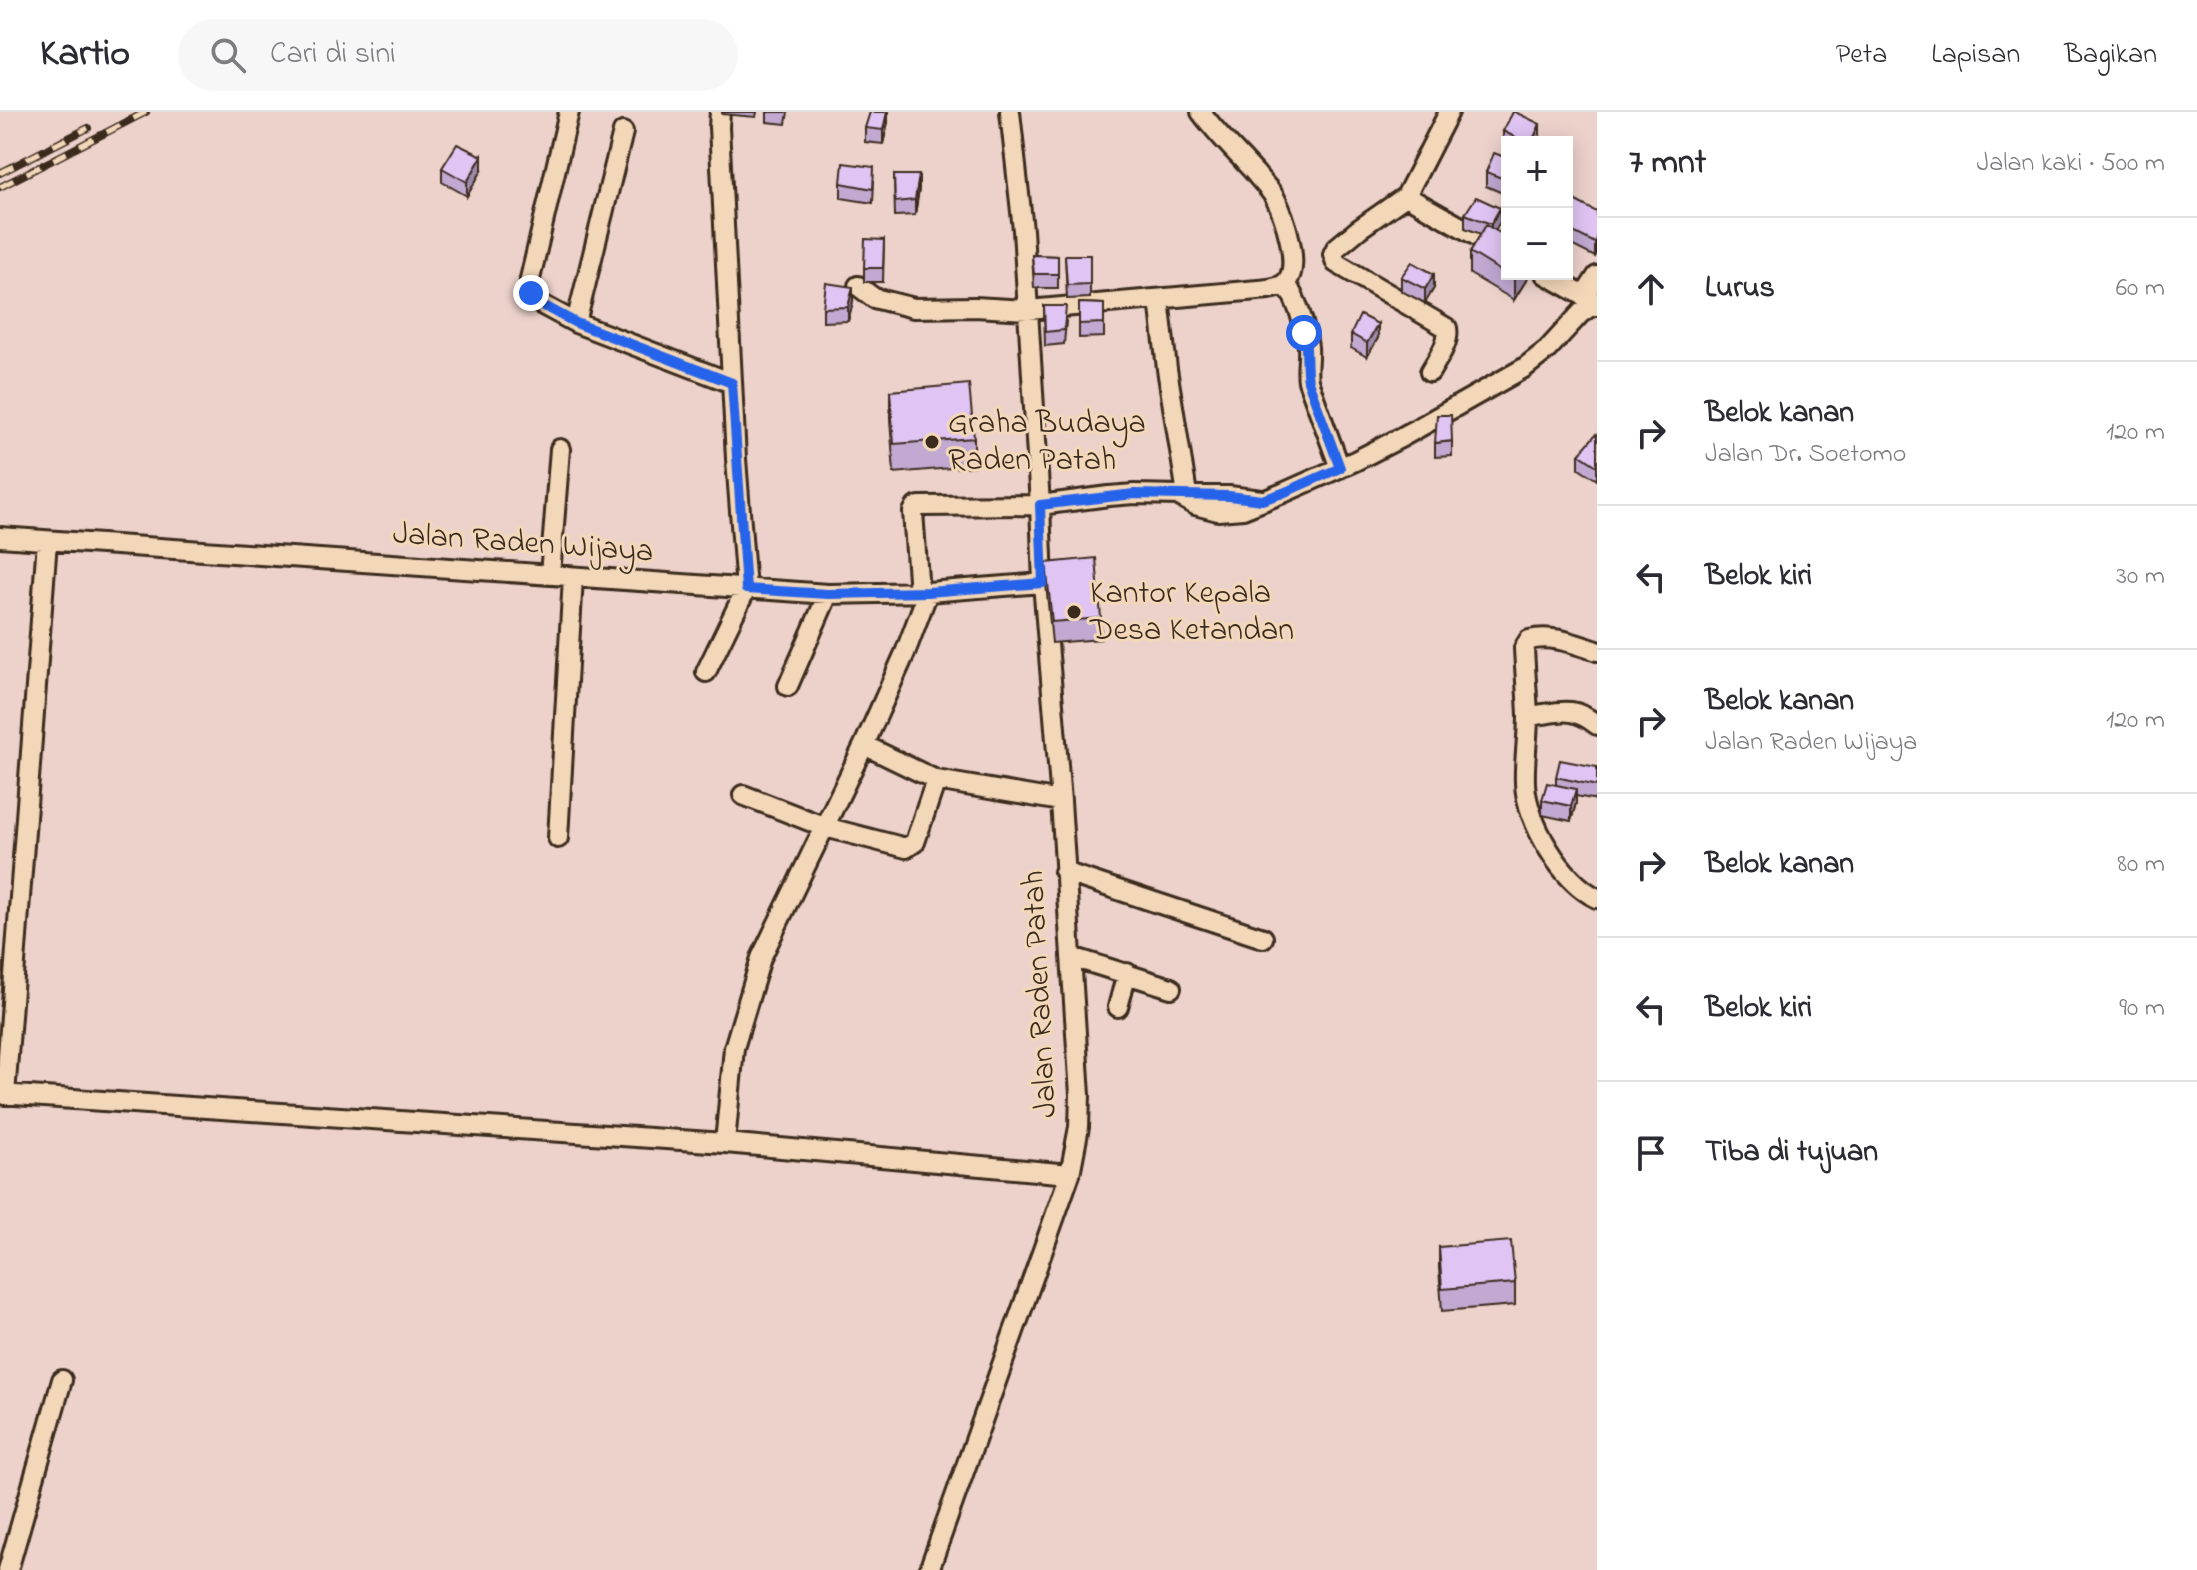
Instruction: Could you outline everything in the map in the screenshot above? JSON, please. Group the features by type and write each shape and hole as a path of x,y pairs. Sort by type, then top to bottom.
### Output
{"street":[{"path":"569,112 530,279 531,293 537,302 576,323 732,383"},
{"path":"706,672 746,589 732,383 720,112"},
{"name":"Jalan Raden Patah","path":"929,1570 1070,1174 1079,1127 1072,957 1043,583 1023,230 1010,112"},
{"path":"858,286 874,298 914,308 1028,310 1279,287 1286,283 1294,261 1286,226 1274,196 1201,112"},
{"path":"1430,372 1449,334 1447,328 1333,259 1336,248 1406,196 1449,112"},
{"path":"576,323 623,132"},
{"path":"1406,196 1501,250"},
{"path":"725,1143 734,1048 761,958 905,653 923,592 913,512 916,507 1040,505 1109,496 1183,495 1195,505 1218,511 1243,509 1340,468 1402,437 1524,368 1547,350 1593,302 1597,276"},
{"path":"1555,280 1593,302"},
{"path":"1286,283 1300,312 1308,349 1308,381 1340,468"},
{"path":"1159,299 1183,495"},
{"path":"550,575 560,449"},
{"name":"Jalan Raden Wijaya","path":"0,537 828,594 923,592 1043,583"},
{"path":"47,541 3,1094 725,1143 1070,1174"},
{"path":"558,838 573,577"},
{"path":"788,686 828,594"},
{"path":"1597,651 1554,638 1529,640 1524,648 1528,716 1524,786 1533,821 1565,872 1584,892 1597,898"},
{"path":"1528,716 1570,710 1584,714 1597,725"},
{"path":"864,745 936,780 1061,801"},
{"path":"743,795 825,827 906,848 915,842 936,780"},
{"path":"1064,872 1263,938"},
{"path":"1072,957 1171,988"},
{"path":"1118,1007 1127,973"},
{"path":"8,1570 62,1380"}],"building":[{"path":"870,112 887,112 883,130 865,128"},
{"path":"1513,112 1540,124 1535,136 1513,136 1503,131"},
{"path":"457,144 482,156 467,182 442,168"},
{"path":"1494,153 1501,156 1501,178 1486,172"},
{"path":"843,163 874,167 873,189 841,183"},
{"path":"894,175 919,175 915,200 895,202"},
{"path":"1476,197 1500,208 1491,224 1465,214"},
{"path":"1573,202 1597,212 1595,243 1573,232"},
{"path":"1486,225 1501,234 1501,271 1470,252"},
{"path":"865,239 884,240 883,268 864,268"},
{"path":"1032,255 1058,256 1058,274 1034,274"},
{"path":"1065,255 1090,255 1090,284 1067,285"},
{"path":"1412,262 1434,274 1425,289 1401,277"},
{"path":"826,283 853,287 848,307 823,308"},
{"path":"1079,303 1104,304 1104,323 1079,324"},
{"path":"1044,306 1066,306 1064,330 1045,332"},
{"path":"1360,315 1378,324 1367,343 1351,334"},
{"path":"969,384 974,438 894,444 890,391"},
{"path":"1437,415 1451,415 1452,441 1435,443"},
{"path":"1597,435 1597,466 1579,454"},
{"name":"Kantor Kepala Desa Ketandan","path":"1096,558 1101,618 1052,622 1046,563"},
{"path":"1560,760 1597,767 1597,786 1556,777"},
{"path":"1547,783 1576,789 1571,806 1542,800"},
{"path":"1511,1241 1515,1283 1442,1289 1439,1247"}],"railway":[{"path":"0,187 146,112"},
{"path":"0,173 88,128"}],"place":[{"name":"Graha Budaya Raden Patah","path":"932,442"},
{"name":"Kantor Kepala Desa Ketandan","path":"1074,612"}],"route":[{"path":"531,293 537,302 576,323 732,383 746,589 828,594 928,592 1043,583 1040,505 1134,494 1188,494 1262,500 1340,468 1308,381 1308,349 1304,333"}]}
